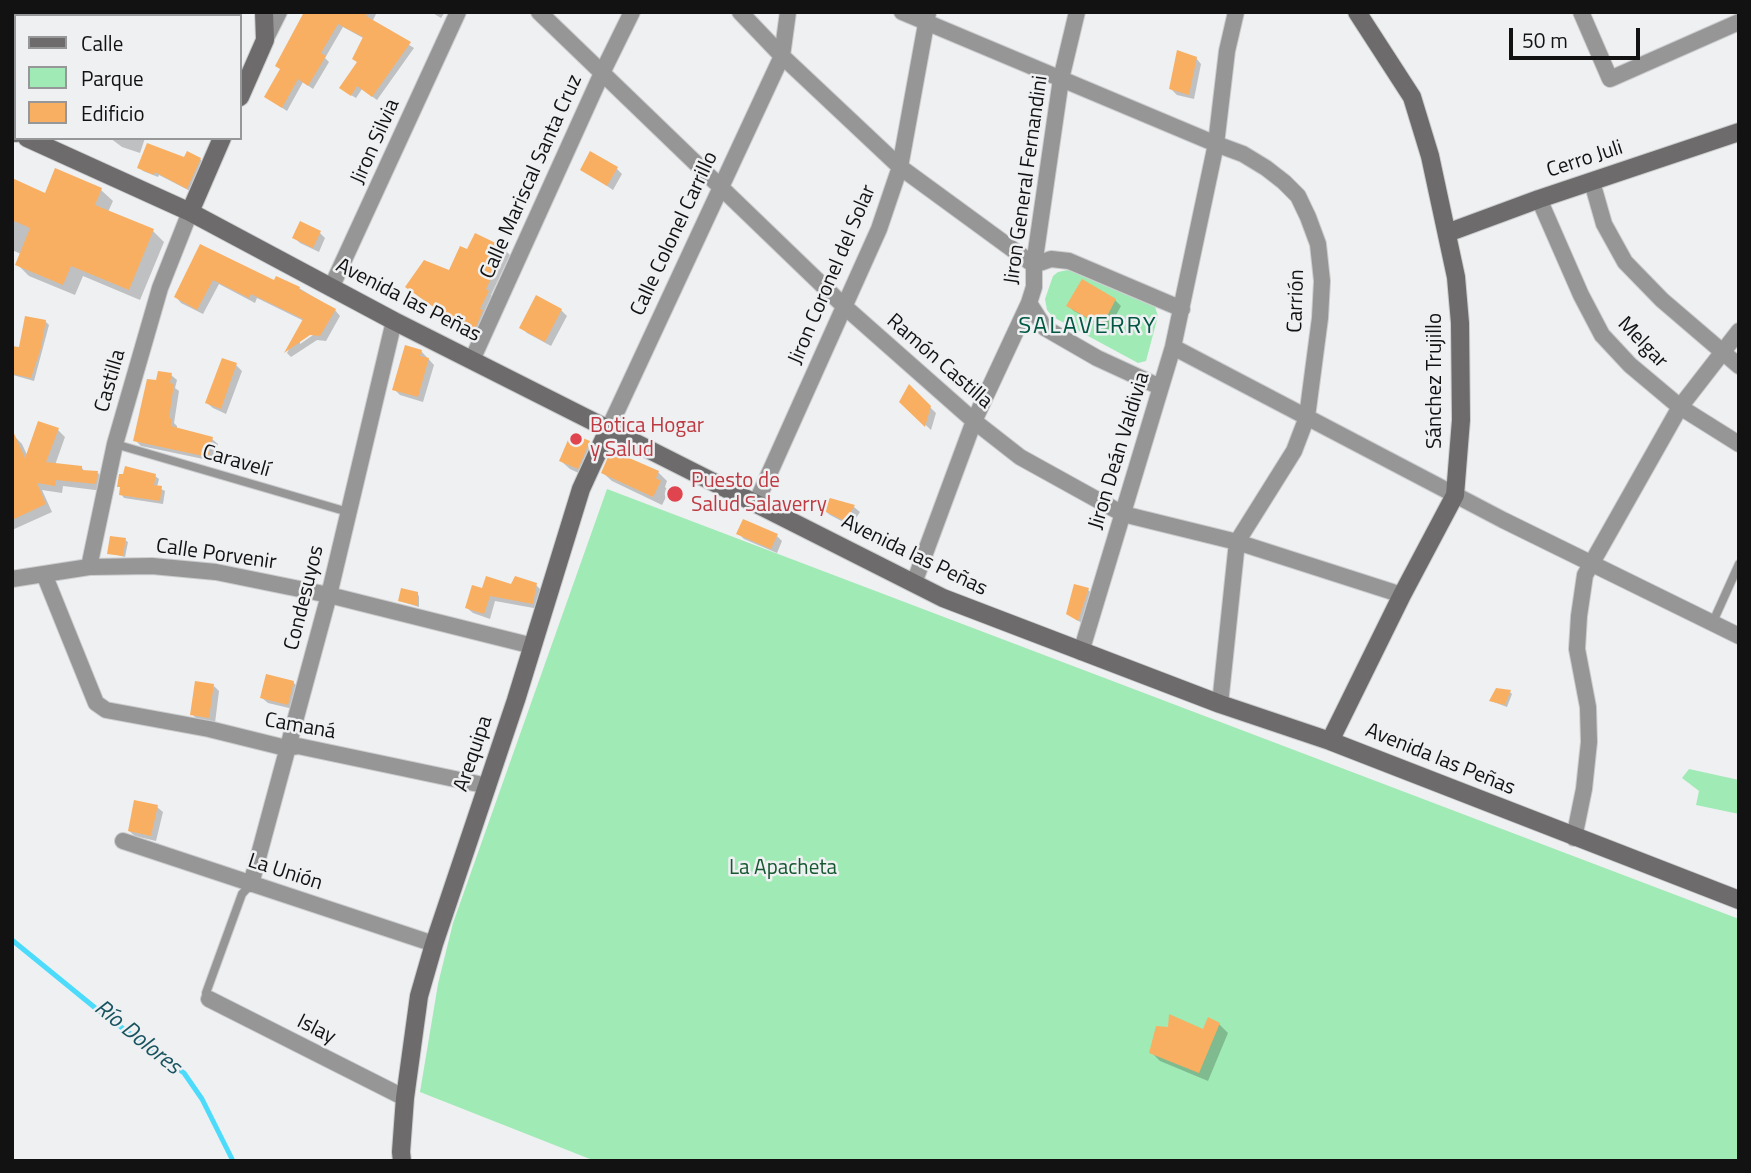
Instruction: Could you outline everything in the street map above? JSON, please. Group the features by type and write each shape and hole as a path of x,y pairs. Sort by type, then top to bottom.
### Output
{"street":[{"path":"264,12 265,40"},
{"path":"242,92 279,12"},
{"name":"Jiron Silvia","path":"331,288 458,12"},
{"name":"Ramón Castilla","path":"539,12 845,307 974,421 1020,457 1123,514 1237,542 1402,595"},
{"name":"Calle Mariscal Santa Cruz","path":"472,360 632,12"},
{"path":"740,12 782,56 900,167 1034,265 1051,259 1069,261 1182,309"},
{"path":"782,56 788,12"},
{"name":"Carrión","path":"902,12 928,18 1061,79 1243,154 1266,168 1298,196 1318,244 1322,281 1307,416 1294,451 1237,542 1220,704"},
{"name":"Jiron General Fernandini","path":"914,583 974,421 1034,287 1034,265 1061,79 1077,12"},
{"name":"Jiron Deán Valdivia","path":"1081,652 1173,347 1216,144 1227,51 1236,12"},
{"name":"Sánchez Trujillo","path":"1330,741 1455,495 1461,420 1460,323 1456,276 1430,156 1412,97 1357,12"},
{"path":"1581,12 1610,79 1739,22"},
{"name":"Jiron Coronel del Solar","path":"756,503 879,229 900,167 928,18"},
{"name":"Calle Colonel Carrillo","path":"608,430 782,56"},
{"name":"Cerro Juli","path":"1447,233 1739,132"},
{"name":"Avenida las Peñas","path":"31,140 190,212 394,321 608,430 914,583 988,617 1220,704 1330,741 1739,900"},
{"path":"190,212 221,140"},
{"path":"1592,182 1604,224 1625,262 1662,300 1739,366"},
{"name":"Melgar","path":"1539,199 1581,295 1602,335 1630,365 1680,407 1739,444"},
{"name":"Castilla","path":"89,567 115,444 160,288 190,212"},
{"path":"1029,303 1045,328 1097,358 1160,387"},
{"name":"Condesuyos","path":"251,884 329,595 394,321"},
{"path":"1574,838 1584,789 1589,741 1588,707 1577,649 1578,617 1586,575 1680,407 1739,331"},
{"path":"1173,347 1591,565 1739,636"},
{"name":"Arequipa","path":"402,1161 405,1098 419,996 433,944 488,786 581,489 608,430"},
{"name":"Calle Porvenir","path":"12,579 89,567 152,566 216,572 329,595 533,646"},
{"name":"Camaná","path":"44,574 96,703 106,710 209,729 286,748 298,746 488,786"},
{"name":"La Unión","path":"123,841 433,944"},
{"name":"Islay","path":"209,999 405,1098"}],"lane":[{"name":"Caravelí","path":"115,444 348,512"},
{"path":"1712,624 1739,564"},
{"path":"209,999 206,993 242,894 251,884"}],"green space":[{"path":"1068,270 1155,307 1158,316 1146,361 1138,363 1053,317 1047,310 1045,299 1053,276"},
{"name":"La Apacheta","path":"607,489 1739,919 1739,1161 595,1161 420,1092 438,984 453,923"},
{"path":"1689,769 1739,780 1739,814 1696,805 1699,791 1682,778"}],"building":[{"path":"304,12 368,12 366,16 411,42 372,97 357,86 351,96 339,88 357,62 352,59 363,37 338,24 321,53 326,56 308,86 298,79 282,108 264,97 280,69 275,66"},
{"path":"1177,50 1197,57 1189,95 1169,89"},
{"path":"147,143 184,157 187,151 201,158 187,189 155,172 154,175 137,168"},
{"path":"590,151 618,167 607,186 580,170"},
{"path":"55,168 102,188 95,205 154,229 129,290 71,266 63,285 15,265 30,228 12,220 12,178 45,193"},
{"path":"300,221 321,231 313,248 292,238"},
{"path":"475,233 506,248 486,289 489,291 480,309 483,310 475,329 438,310 405,287 424,260 449,270 460,246 467,249"},
{"path":"200,244 274,280 276,276 300,287 299,289 336,309 320,336 310,335 284,353 303,319 251,294 249,298 213,280 197,310 174,297"},
{"path":"1082,279 1116,299 1102,326 1066,306"},
{"path":"536,295 562,309 545,342 519,328"},
{"path":"25,316 46,320 41,348 31,378 12,374 12,346 19,347"},
{"path":"405,345 422,350 420,356 429,358 418,397 392,390"},
{"path":"222,358 237,363 221,409 205,403"},
{"path":"158,371 172,373 170,383 174,384 169,418 172,419 171,426 213,437 208,457 133,441 147,379 156,380"},
{"path":"909,384 931,406 925,427 899,402"},
{"path":"38,421 59,428 46,462 82,466 82,470 98,471 96,484 56,480 55,486 37,483 46,504 12,520 12,429 25,458"},
{"path":"571,433 590,441 578,469 559,461"},
{"path":"611,450 659,471 656,478 661,481 653,497 601,473"},
{"path":"125,466 156,474 154,485 162,486 160,501 119,495 119,474 123,474"},
{"path":"830,498 855,505 845,521 822,510"},
{"path":"743,519 778,534 771,549 736,534"},
{"path":"110,536 126,538 123,556 107,554"},
{"path":"486,576 511,584 515,576 537,583 533,604 490,596 484,614 465,608 472,585 482,588"},
{"path":"1074,584 1089,588 1078,621 1066,614"},
{"path":"401,588 418,592 418,606 398,601"},
{"path":"266,674 294,681 288,705 260,698"},
{"path":"195,681 214,684 209,718 190,715"},
{"path":"1496,688 1511,690 1505,705 1489,701"},
{"path":"134,800 158,805 151,836 128,831"},
{"path":"1169,1014 1203,1029 1208,1017 1220,1023 1199,1073 1149,1053 1156,1026 1168,1027"}],"waterway":[{"name":"Río Dolores","path":"12,940 99,1011 184,1073 202,1099 233,1161"}],"place":[{"name":"Botica Hogar y Salud","path":"576,439"},
{"name":"Puesto de Salud Salaverry","path":"675,494"}],"district":[{"name":"SALAVERRY","path":"1088,327"}]}
